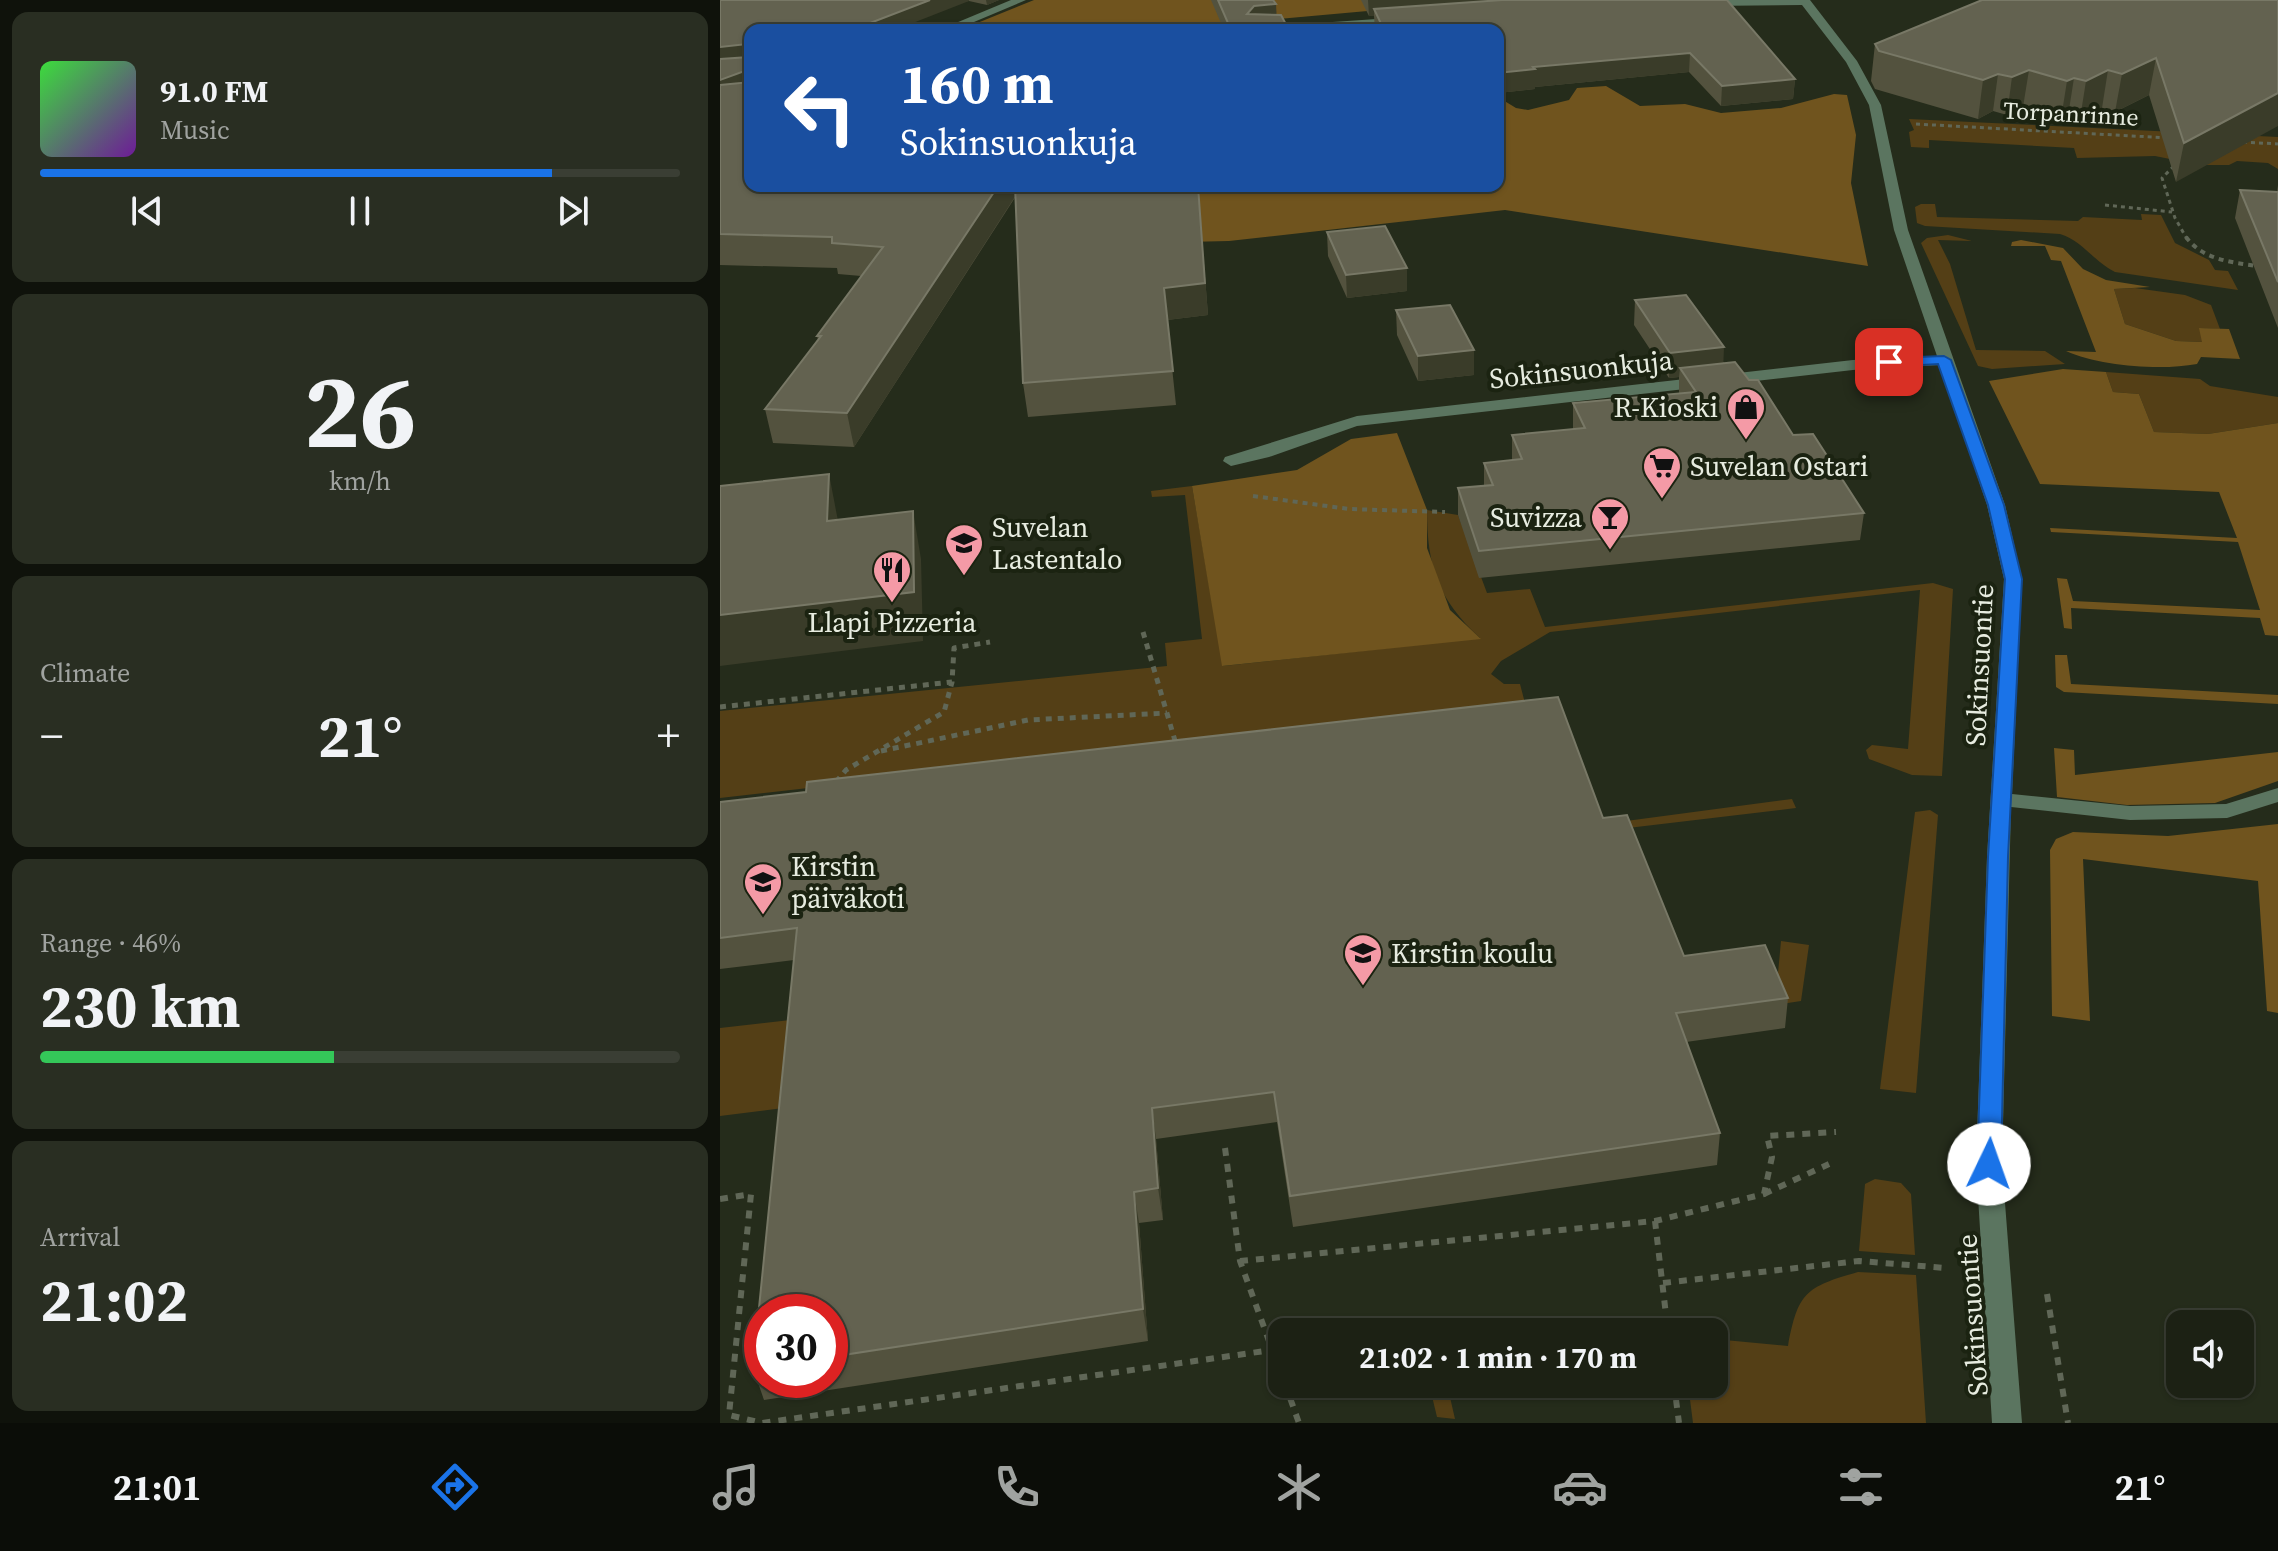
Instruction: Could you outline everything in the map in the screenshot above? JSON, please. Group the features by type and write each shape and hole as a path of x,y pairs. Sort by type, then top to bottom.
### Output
{"street":[{"path":"960,24 1021,0"},
{"path":"1687,3 1805,1"},
{"name":"Sokinsuontie","path":"1805,1 1851,61 1875,105 1901,230 1996,505 2013,579 2001,799 1989,1164 2007,1423"},
{"path":"1342,24 1413,19"},
{"name":"Sokinsuonkuja","path":"1231,461 1253,458 1328,426 1357,421 1853,365 1944,360"},
{"path":"2001,799 2130,813 2227,811 2278,795"}],"path":[{"name":"Torpanrinne","path":"1878,122 2184,139"},
{"path":"2231,141 2278,144"},
{"path":"2175,165 2162,178 2172,212 2188,243 2199,253 2266,266"},
{"path":"2105,205 2172,212"},
{"path":"1244,494 1349,509 1445,512"},
{"path":"1143,632 1179,753"},
{"path":"826,795 846,770 944,712 952,682 954,648 990,642"},
{"path":"720,707 952,682"},
{"path":"881,751 1028,720 1167,713"},
{"path":"1764,1194 1772,1157 1767,1136 1836,1132"},
{"path":"1225,1148 1240,1261 1268,1339"},
{"path":"1240,1261 1655,1221 1764,1194 1829,1164"},
{"path":"720,1199 751,1194 729,1415 762,1423 1268,1351"},
{"path":"1655,1221 1667,1318"},
{"path":"1663,1283 1859,1261 1946,1268"},
{"path":"1290,1398 1299,1423"},
{"path":"1676,1398 1679,1423"}],"shaded area":[{"path":"1034,0 1394,0 1401,8 1224,24 975,24"},
{"path":"1606,86 1640,106 1685,104 1721,113 1781,108 1834,94 1847,95 1856,135 1851,183 1868,266 1505,210 1229,241 1142,243 1202,192 1504,192 1504,101 1516,108 1528,110 1569,100 1577,88"},
{"path":"1909,119 2278,137 2278,169 2268,163 2237,161 2229,165 2200,165 2155,156 2077,158 2074,148 1929,140 1929,148 1911,147 1909,132 1914,130"},
{"path":"1935,204 1937,217 2078,221 2083,217 2142,220 2141,214 2161,215 2175,243 2209,260 2215,270 2228,271 2238,290 2115,272 2075,241 2060,234 1925,226 1917,223 1915,207"},
{"path":"1948,235 1972,241 1938,240 1950,264 1976,350 2045,351 2065,364 1992,369 1978,366 1921,243 1927,238"},
{"path":"2021,240 2063,248 2083,269 2106,280 2150,287 2114,289 2125,324 2176,341 2202,342 2199,328 2229,329 2240,359 2201,357 2197,364 2148,367 2113,364 2066,351 2096,352 2061,261 2051,260 2045,246 2011,246 2012,242"},
{"path":"2135,288 2185,295 2211,305 2220,329 2200,328 2203,342 2176,341 2125,324 2114,289"},
{"path":"2063,369 2106,372 2113,392 2139,394 2154,432 2208,434 2278,423 2278,636 2265,635 2260,618 2071,608 2072,629 2064,628 2057,578 2067,579 2073,601 2260,610 2238,542 2051,532 2050,528 2237,538 2219,492 2040,484 1989,381"},
{"path":"2106,372 2200,379 2210,386 2278,397 2278,423 2208,434 2154,432 2139,394 2113,392"},
{"path":"1397,433 1427,510 1427,548 1450,610 1481,639 1222,666 1192,486 1297,470 1351,439"},
{"path":"1192,486 1223,666 1480,638 1454,610 1438,581 1429,549 1427,510 1458,515 1487,593 1530,589 1545,627 1933,583 1953,589 1942,776 1912,775 1869,759 1866,750 1872,745 1908,749 1920,590 1550,632 1501,661 1491,674 1504,684 1520,684 1526,707 720,798 720,711 1167,666 1165,643 1202,639 1185,495 1152,497 1151,491"},
{"path":"2055,655 2067,655 2071,684 2278,695 2278,704 2064,692 2056,687"},
{"path":"2054,748 2074,750 2075,775 2278,752 2278,781 2215,803 2127,805 2057,797"},
{"path":"1792,799 1796,808 1628,828 1626,821"},
{"path":"1930,810 1938,815 1916,1093 1880,1089 1915,812"},
{"path":"2278,824 2278,1013 2267,1011 2258,881 2083,859 2090,1021 2052,1016 2050,850 2056,839 2073,832 2168,836"},
{"path":"1781,941 1809,945 1801,1001 1775,1005"},
{"path":"799,1019 791,1107 720,1116 720,1028"},
{"path":"1875,1179 1901,1183 1911,1194 1915,1255 1859,1251 1865,1184"},
{"path":"1858,1272 1916,1275 1926,1423 1693,1423 1690,1398 1728,1398 1728,1340 1788,1346 1801,1303 1815,1288"},
{"path":"1432,1398 1450,1398 1455,1419 1437,1417"}],"building":[{"path":"720,0 930,0 868,24 744,24 744,44 720,47"},
{"path":"1218,0 1273,0 1276,4 1254,6 1247,14 1281,15 1286,24 1228,24"},
{"path":"1502,0 1727,0 1795,79 1722,86 1690,53 1504,72 1504,24 1381,24 1374,9"},
{"path":"1982,0 2278,0 2278,93 2184,143 2156,58 2122,74 2108,70 2086,81 2074,78 2067,81 2029,70 2012,77 1998,74 1983,80 1879,51 1875,44"},
{"path":"744,57 744,71 720,80 720,59"},
{"path":"744,83 744,192 994,192 847,413 765,409 883,247 832,243 832,237 720,234 720,85"},
{"path":"2240,190 2278,192 2278,282"},
{"path":"1015,192 1198,192 1205,283 1164,288 1173,371 1023,383"},
{"path":"1385,226 1407,268 1346,275 1327,232"},
{"path":"1686,295 1724,347 1670,353 1635,300"},
{"path":"1450,305 1474,350 1418,356 1396,310"},
{"name":"Suvelan Ostari","path":"1735,362 1749,380 1758,380 1793,435 1813,434 1864,513 1479,551 1458,488 1493,485 1484,463 1522,459 1512,435 1585,428 1573,403 1696,392 1680,368"},
{"path":"829,474 827,521 913,511 914,592 720,615 720,486"},
{"path":"1558,697 1603,818 1627,815 1684,956 1765,945 1788,998 1676,1013 1720,1133 1290,1196 1274,1092 1152,1108 1158,1188 1134,1192 1143,1309 848,1354 848,1294 760,1294 797,928 720,938 720,802 806,792 807,782"}],"place":[{"name":"R-Kioski","path":"1746,441"},
{"name":"Suvelan Ostari","path":"1662,500"},
{"name":"Suvizza","path":"1610,551"},
{"name":"Suvelan Lastentalo","path":"964,577"},
{"name":"Llapi Pizzeria","path":"892,604"},
{"name":"Kirstin päiväkoti","path":"763,916"},
{"name":"Kirstin koulu","path":"1363,987"}],"route":[{"path":"1889,362 1944,360 1952,375 1996,505 2013,579 1998,857 1989,1164"}]}
